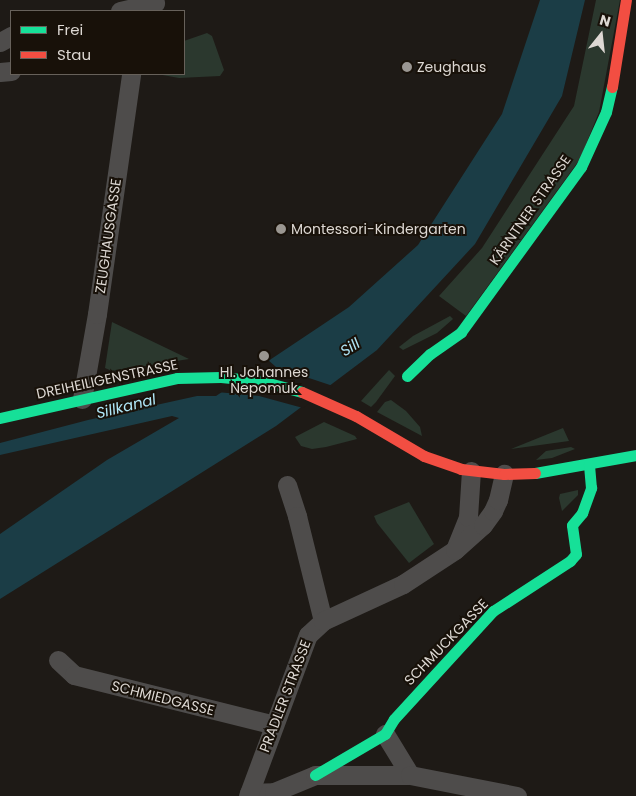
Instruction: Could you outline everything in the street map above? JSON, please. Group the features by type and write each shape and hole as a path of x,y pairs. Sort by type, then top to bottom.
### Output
{"street":[{"name":"KÄRNTNER STRASSE","path":"407,376 430,354 461,332 581,167 606,112 616,72 626,0"},
{"path":"126,10 155,5"},
{"name":"ZEUGHAUSGASSE","path":"82,398 98,314 131,75"},
{"name":"DREIHEILIGENSTRASSE","path":"0,418 177,378 221,377 261,381 294,389 356,416 424,456 471,470 504,474 530,474 631,455"},
{"path":"631,455 636,448"},
{"name":"SCHMUCKGASSE","path":"315,775 385,734 395,718 493,611 570,561 576,554 572,525 582,513 590,488 589,464"},
{"path":"454,550 468,518 471,470"},
{"path":"287,485 297,516 323,621 403,584 454,550 483,525 493,511 500,495 504,474"},
{"name":"PRADLER STRASSE","path":"249,794 305,641 323,621"},
{"name":"SCHMIEDGASSE","path":"58,660 74,676 274,725"},
{"path":"385,734 410,775"},
{"path":"249,794 274,792 315,775 410,775 517,796"}],"green space":[{"path":"596,0 620,0 599,112 580,159 466,316 439,296 482,248 574,106"},
{"path":"207,33 212,36 224,70 220,76 179,78 162,75 185,75 185,41"},
{"path":"450,316 453,319 437,333 403,350 399,347 413,336"},
{"path":"112,322 189,359 112,371 105,368"},
{"path":"389,370 395,376 376,402 371,407 361,401"},
{"path":"391,400 406,411 420,427 422,436 377,412 385,402"},
{"path":"324,422 355,436 357,439 312,449 301,446 295,437"},
{"path":"563,428 569,441 511,449"},
{"path":"571,447 575,449 552,458 536,460 546,451"},
{"path":"578,490 578,495 562,511 560,494"},
{"path":"409,502 434,544 409,563 377,523 374,516"}],"water":[{"name":"Sill","path":"540,0 585,0 562,96 475,244 377,350 276,426 0,599 0,534 107,460 179,418 172,416 0,455 0,443 88,420 197,396 216,396 349,307 418,245 502,114"}],"pier":[{"path":"267,359 276,367 333,386 303,408 259,396 217,392"}],"traffic: fast":[{"path":"407,376 430,354 461,332 581,167 606,112 612,87"},
{"path":"0,418 177,378 221,377 261,381 302,392"},
{"path":"535,473 636,455"},
{"path":"315,775 385,734 394,719 493,611 570,561 576,554 572,525 582,513 591,488 589,464"}],"traffic: jam":[{"path":"612,87 626,0"},
{"path":"302,392 356,416 424,456 461,469 504,474 535,473"}],"place":[{"name":"Zeughaus","path":"407,67"},
{"name":"Montessori-Kindergarten","path":"281,229"},
{"name":"Hl. Johannes Nepomuk","path":"264,356"}],"water label":[{"name":"Sillkanal","path":"126,406"}]}
